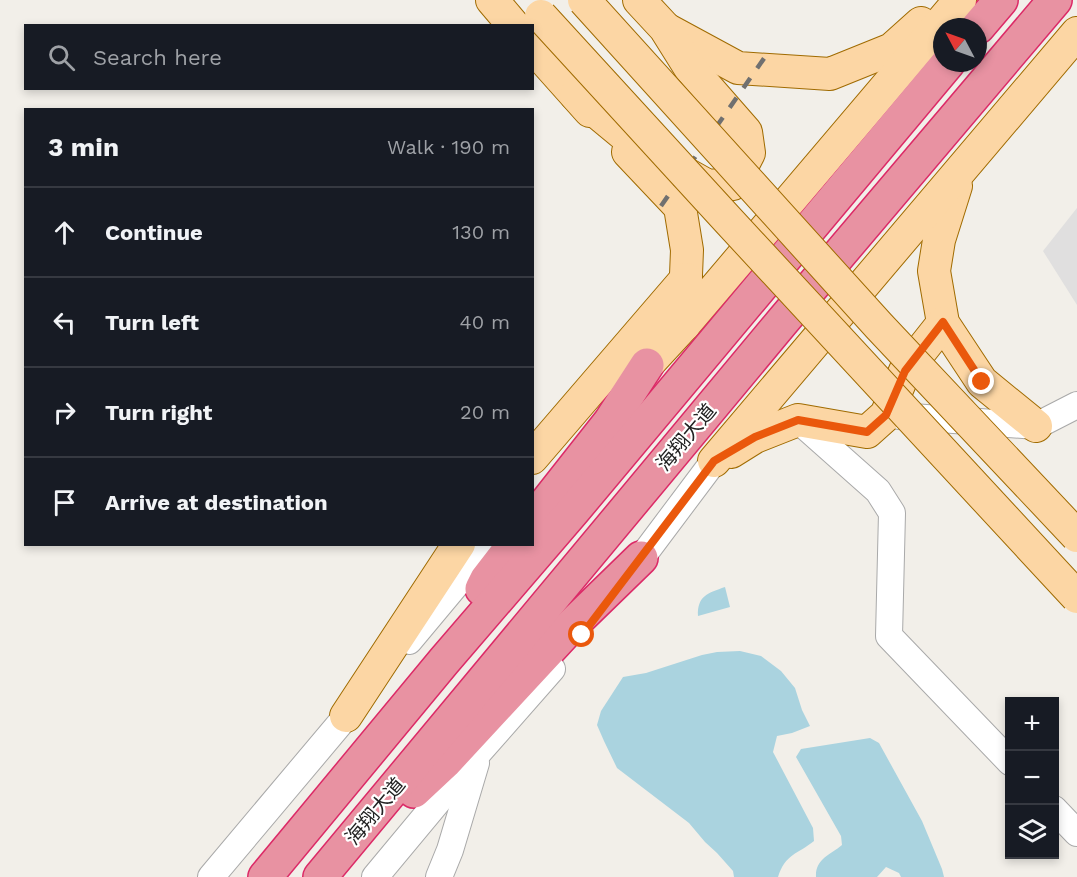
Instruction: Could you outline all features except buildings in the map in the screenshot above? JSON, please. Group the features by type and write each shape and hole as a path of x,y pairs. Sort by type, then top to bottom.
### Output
{"highway":[{"path":"986,18 1001,0"},
{"name":"海翔大道","path":"321,876 782,322 1055,0"},
{"name":"海翔大道","path":"265,877 940,72"},
{"path":"534,518 610,422 647,365"},
{"path":"444,661 487,579 512,546"},
{"path":"321,876 446,762 570,627 641,558"}],"main road":[{"path":"492,0 528,14 1077,597"},
{"path":"584,0 871,318 1077,536"},
{"path":"576,95 640,148 708,186 733,184 749,153 746,132 690,68 665,28 639,0"},
{"path":"665,28 738,68 830,75 892,49 946,0"},
{"path":"647,365 684,325 960,0"},
{"path":"714,461 1077,33"},
{"path":"534,48 680,207 687,250 684,325"},
{"path":"960,172 939,240 934,271 943,322 982,382 1036,426"},
{"path":"534,456 686,279"},
{"path":"714,461 755,437 798,420 867,432 886,415 905,371 943,322"},
{"path":"346,716 458,546"}],"street":[{"path":"534,493 647,365"},
{"path":"886,415 1036,426 1077,405"},
{"path":"798,420 878,491 892,513 889,636 1005,757"},
{"path":"375,877 479,752 582,635 714,461"},
{"path":"211,877 488,546"},
{"path":"439,877 450,850 479,752"},
{"path":"1059,814 1077,832"}],"shaded area":[{"path":"1077,208 1077,305 1043,251"}],"water":[{"path":"725,587 730,607 698,616 699,604 705,596"},
{"path":"740,651 761,656 781,671 795,688 810,726 777,736 773,752 813,828 814,841 788,859 778,877 734,877 733,871 689,823 617,768 597,725 601,711 623,677 646,673 702,655"},
{"path":"870,738 879,743 922,821 944,877 901,877 899,873 886,867 877,877 816,877 816,871 821,862 842,845 841,836 796,757 801,749"}],"railway":[{"path":"661,206 765,57"}],"route":[{"path":"582,635 714,461 755,437 798,420 867,432 886,415 905,371 943,322 982,382"}]}
